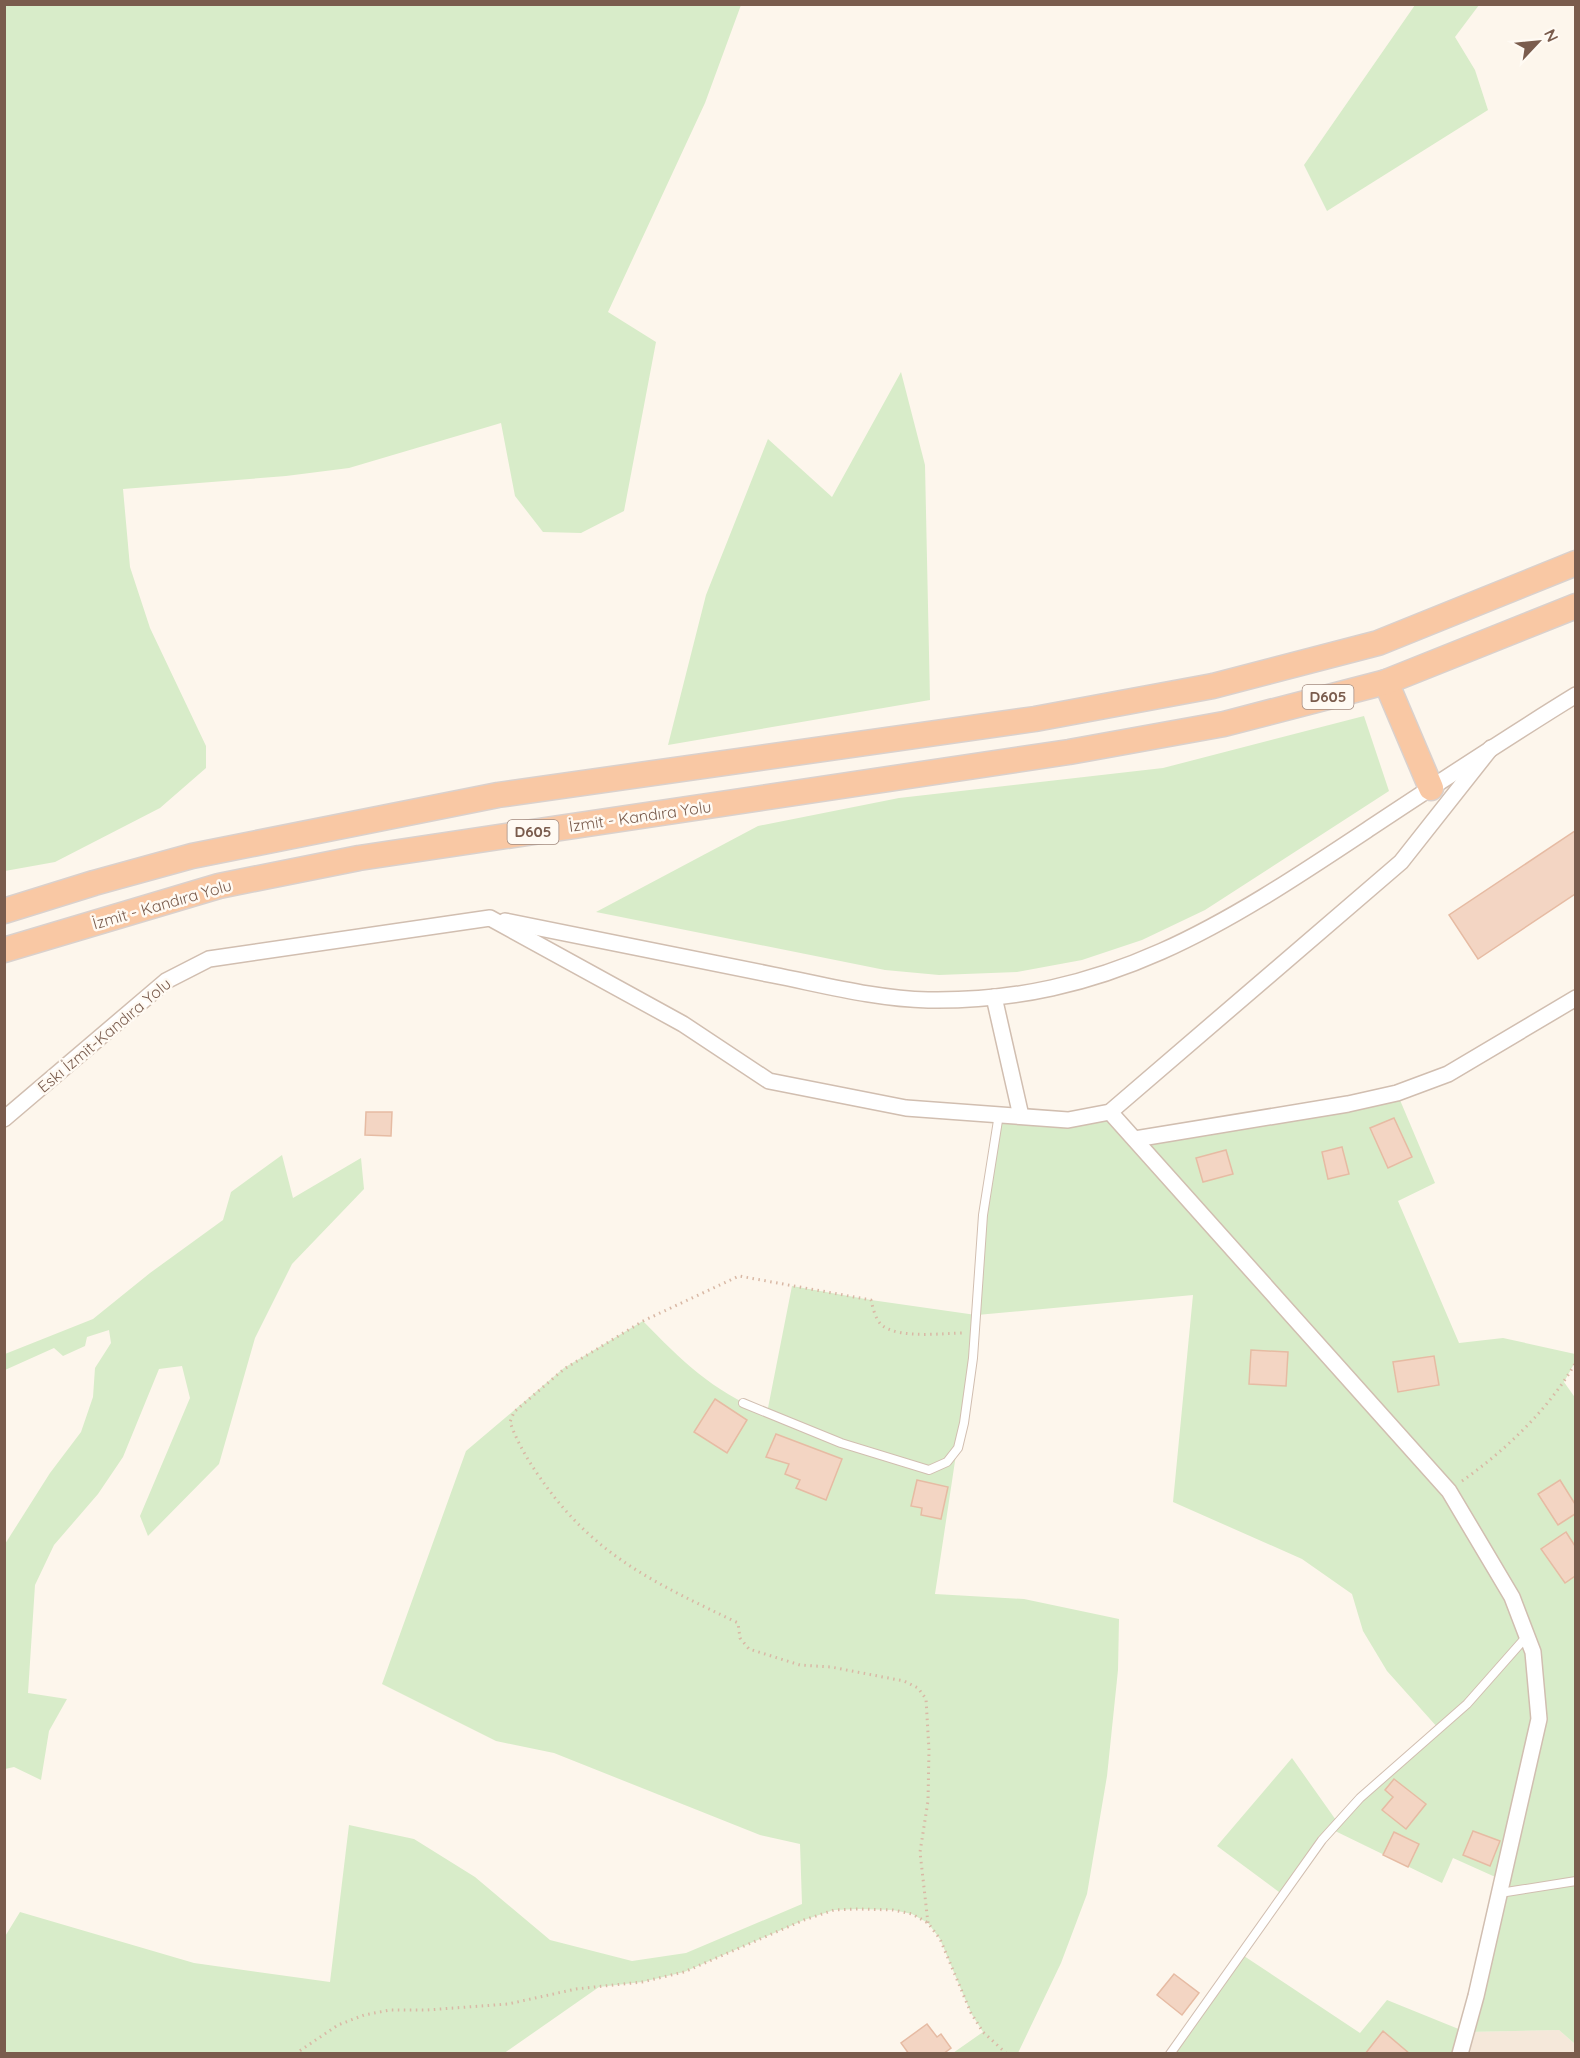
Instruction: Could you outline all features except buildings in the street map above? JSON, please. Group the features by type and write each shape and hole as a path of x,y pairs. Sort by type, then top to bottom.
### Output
{"highway":[{"path":"4,911 192,856 498,795 1035,719 1213,686 1378,643 1575,563"},
{"name":"D605","path":"1386,682 1575,606"},
{"path":"1386,682 1431,788"},
{"name":"İzmit - Kandıra Yolu","path":"4,950 219,886 359,858 1069,752 1224,724 1386,682"}],"street":[{"path":"490,918 863,992 927,1000 994,997 1038,992 1094,979 1203,934 1263,899 1575,695"},
{"path":"490,918 683,1024 769,1081 906,1108 999,1113 1068,1120 1110,1112 1401,862 1491,748"},
{"name":"Eskı İzmit-Kandıra Yolu","path":"4,1119 166,981 209,959 490,918"},
{"path":"994,997 1021,1116"},
{"path":"1135,1139 1348,1104 1397,1093 1448,1074 1575,998"},
{"path":"1110,1112 1449,1491 1512,1597 1533,1652 1539,1719 1500,1893 1460,2054"}],"lane":[{"path":"743,1403 841,1443 929,1470 947,1462 958,1448 964,1423 975,1332 983,1215 999,1113"},
{"path":"1170,2054 1322,1839 1360,1798 1467,1704 1527,1636"},
{"path":"1500,1893 1575,1881"}],"path":[{"path":"928,1923 920,1852 928,1801 928,1715 926,1699 918,1688 904,1681 841,1669 800,1665 749,1649 740,1638 738,1623 635,1570 601,1546 575,1522 539,1476 510,1422 514,1412 564,1368 643,1321 739,1276 871,1300 876,1316 884,1327 899,1331 919,1335 975,1332"},
{"path":"1449,1491 1493,1459 1564,1382 1575,1362"},
{"path":"295,2054 338,2025 364,2015 390,2010 427,2010 508,2004 546,1995 642,1982 684,1972 804,1920 834,1910 893,1910 912,1914 928,1923 940,1940 971,2013 983,2032 1007,2054"}],"shaded area":[{"path":"1559,2030 1575,2044 1575,2053 1460,2054 1466,2032"}],"green space":[{"path":"4,5 741,5 705,103 608,312 656,342 624,511 581,533 543,532 515,496 501,423 349,468 286,476 123,489 130,567 150,628 206,746 206,768 160,808 55,862 5,871"},
{"path":"1415,5 1479,5 1455,37 1475,70 1488,110 1327,211 1304,165"},
{"path":"901,372 925,465 930,700 668,745 706,595 768,439 832,497"},
{"path":"1364,716 1389,791 1205,910 1142,940 1082,960 1017,972 939,975 885,970 596,912 758,826 899,798 1163,768"},
{"path":"1397,1093 1435,1183 1398,1201 1459,1343 1503,1338 1575,1354 1575,1362 1564,1382 1576,1399 1575,2044 1559,2030 1466,2032 1502,1880 1453,1858 1442,1883 1331,1829 1283,1895 1217,1846 1292,1758 1338,1823 1438,1728 1387,1671 1363,1631 1352,1594 1302,1559 1173,1502 1193,1295 977,1315 935,1594 1024,1599 1119,1619 1118,1670 1107,1776 1087,1894 1061,1963 1018,2053 953,2053 983,2032 971,2013 940,1939 928,1923 912,1914 893,1910 859,1909 834,1910 804,1920 684,1972 642,1982 599,1987 503,2054 5,2053 4,1938 20,1912 194,1963 330,1982 349,1825 414,1839 475,1877 550,1940 632,1961 686,1953 802,1904 800,1844 760,1835 554,1753 496,1741 382,1684 466,1451 564,1368 643,1321 699,1374 730,1395 767,1413 792,1286 976,1315 983,1215 999,1114 1110,1112 1135,1139"},
{"path":"282,1155 293,1198 361,1158 364,1189 292,1264 255,1338 219,1464 148,1536 140,1516 190,1398 182,1366 159,1369 123,1457 98,1494 54,1545 35,1585 28,1693 67,1699 49,1731 41,1780 14,1767 5,1769 5,1544 50,1473 81,1432 93,1397 95,1368 111,1343 109,1330 87,1337 85,1346 63,1356 54,1348 5,1370 5,1354 93,1319 150,1273 223,1220 231,1192"},
{"path":"1241,1954 1360,2033 1387,2000 1466,2032 1460,2053 1170,2053"}]}
